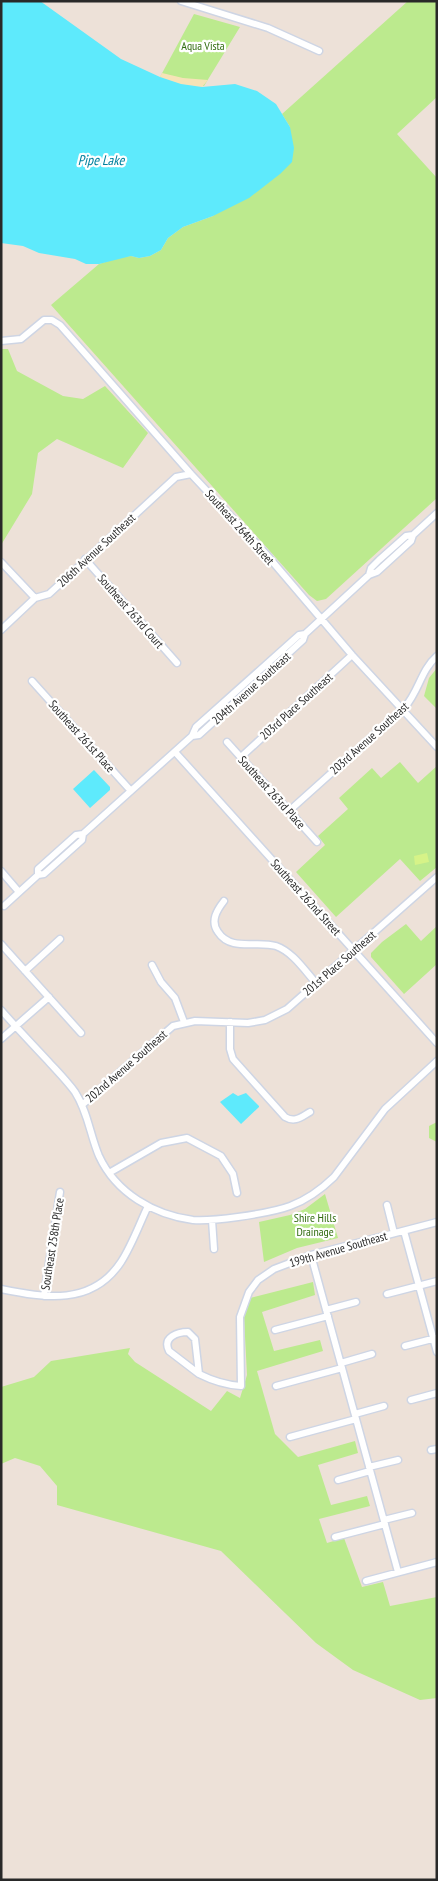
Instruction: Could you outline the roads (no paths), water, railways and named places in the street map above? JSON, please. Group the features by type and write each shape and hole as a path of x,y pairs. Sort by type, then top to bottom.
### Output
{"street":[{"path":"181,1 268,28 319,51"},
{"name":"Southeast 264th Street","path":"1,341 21,339 38,324 48,320 60,325 191,474 266,554 352,655 437,747"},
{"name":"206th Avenue Southeast","path":"1,630 34,598 49,594 176,477 191,474"},
{"name":"204th Avenue Southeast","path":"2,908 38,875 38,870 76,835 83,834 192,736 196,727 299,636 305,634 369,575 371,568 379,560 406,536 413,535 435,517"},
{"name":"Southeast 263rd Court","path":"85,559 177,663"},
{"path":"1,562 34,598"},
{"name":"203rd Place Southeast","path":"241,757 352,655"},
{"name":"203rd Avenue Southeast","path":"289,811 411,700 427,666 437,656"},
{"name":"Southeast 261st Place","path":"32,680 131,791"},
{"name":"Southeast 263rd Place","path":"227,742 317,842"},
{"name":"Southeast 262nd Street","path":"175,752 437,1043"},
{"path":"1,871 19,892"},
{"name":"201st Place Southeast","path":"230,1022 248,1023 276,1015 287,1009 437,877"},
{"path":"224,901 216,912 214,919 216,929 224,939 236,944 276,946 293,957 316,983"},
{"path":"25,971 60,939"},
{"path":"1,944 81,1033"},
{"path":"152,965 156,974 175,998 184,1022"},
{"path":"1,1039 49,997"},
{"path":"1,1010 65,1080 82,1105 99,1156 109,1173 127,1192 148,1206 167,1214 193,1220 212,1220 287,1209 305,1200 324,1187 334,1177 385,1109 437,1061"},
{"name":"202nd Avenue Southeast","path":"82,1105 97,1094 173,1026 184,1022 230,1022"},
{"path":"230,1022 230,1049 236,1063 285,1117 296,1120 310,1112"},
{"path":"109,1173 161,1144 187,1138 221,1156 233,1174 237,1193"},
{"name":"Southeast 258th Place","path":"44,1296 60,1192"},
{"path":"387,1205 394,1233"},
{"path":"1,1289 60,1297 81,1293 97,1286 109,1276 125,1254 148,1206"},
{"path":"212,1220 214,1249"},
{"name":"199th Avenue Southeast","path":"199,1374 214,1382 241,1386 240,1317 249,1292 258,1280 274,1269 311,1255 437,1222"},
{"path":"404,1231 418,1286 435,1338 437,1352"},
{"path":"311,1255 398,1572"},
{"path":"387,1294 437,1281"},
{"path":"275,1330 356,1302"},
{"path":"188,1332 195,1339 199,1374 168,1351 168,1341 174,1334 188,1332"},
{"path":"405,1346 435,1338"},
{"path":"276,1386 372,1354"},
{"path":"411,1400 437,1393"},
{"path":"290,1437 384,1406"},
{"path":"338,1480 398,1460"},
{"path":"335,1537 412,1512"},
{"path":"366,1581 437,1562"}],"water":[{"name":"Pipe Lake","path":"1,1 40,1 121,59 160,77 181,84 202,87 235,84 257,91 276,104 290,127 294,148 292,162 249,198 213,216 183,227 168,238 161,250 150,256 139,258 131,256 99,264 86,264 75,259 39,253 23,246 1,243"},
{"path":"94,770 110,787 110,790 90,808 73,789"},
{"path":"233,1093 238,1096 246,1093 259,1106 241,1124 220,1102"}],"park label":[{"name":"Aqua Vista","path":"203,45"},
{"name":"Shire Hills Drainage","path":"315,1224"}]}
